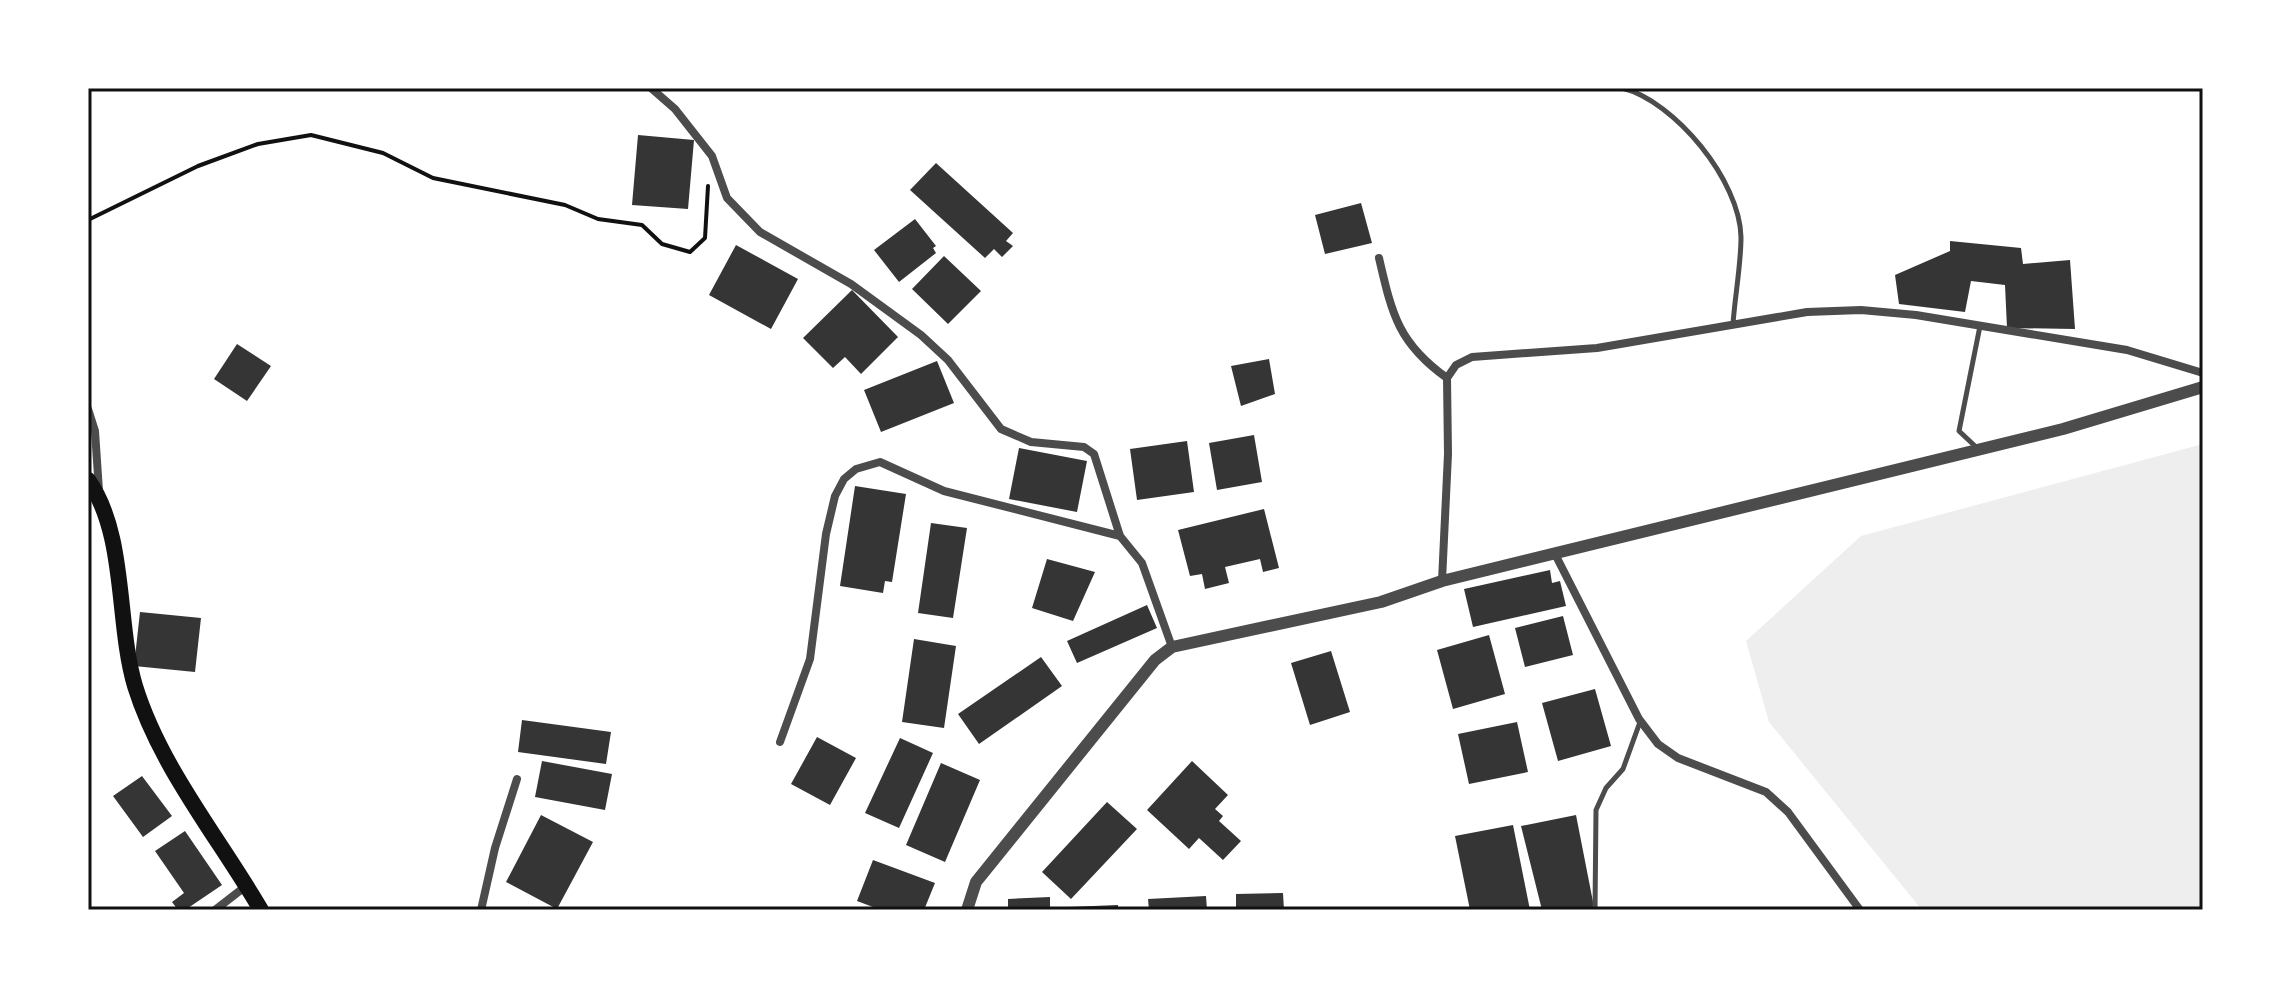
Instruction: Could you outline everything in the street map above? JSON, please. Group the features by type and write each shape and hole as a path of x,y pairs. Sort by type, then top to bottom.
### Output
{"main road":[{"path":"88,480 99,496 111,540 129,661 145,713 169,759 261,910"}],"street":[{"path":"651,88 675,109 712,156 727,198 760,232 851,284 921,335 948,360 1001,429 1031,442 1084,447 1094,454 1120,536 1142,563 1172,647"},
{"path":"1379,258 1396,324 1412,349 1447,378"},
{"path":"1442,581 1447,378 1456,365 1472,357 1597,348 1807,312 1861,310 1916,315 2127,350 2203,373"},
{"path":"967,910 976,882 1142,675 1172,647 1381,602 1442,581 1980,450 2203,387"},
{"path":"88,409 95,431 99,496"},
{"path":"780,742 810,659 826,534 835,496 844,479 856,469 880,462 944,491 1120,536"},
{"path":"1555,554 1641,721 1658,744 1678,758 1766,792 1788,812 1860,910"},
{"path":"481,910 495,848 517,779"},
{"path":"215,910 247,886"}],"lane":[{"path":"1622,88 1639,92 1702,143 1733,204 1741,234 1733,324"},
{"path":"1980,326 1959,431 1980,450"},
{"path":"1595,910 1596,810 1606,788 1623,769 1641,721"}],"path":[{"path":"88,220 198,166 258,144 311,135 383,153 447,181 565,205 598,219 642,225 662,244 690,252 705,238 712,156"}],"shaded area":[{"path":"2203,444 2203,910 1922,910 1769,722 1746,641 1861,536"}],"building":[{"path":"638,135 694,140 688,209 632,205"},
{"path":"936,163 1013,233 1006,241 1013,246 1002,257 994,249 985,258 910,190"},
{"path":"1361,203 1372,243 1325,254 1315,215"},
{"path":"915,219 936,246 933,248 936,253 899,282 874,250"},
{"path":"1950,241 2021,248 2023,264 2070,260 2075,329 2007,328 2005,285 1971,281 1965,312 1899,304 1895,275 1950,251"},
{"path":"736,245 798,279 771,329 709,295"},
{"path":"944,256 981,291 948,324 912,289"},
{"path":"852,290 898,337 861,374 845,357 833,368 803,338"},
{"path":"237,344 271,366 247,401 214,379"},
{"path":"1269,359 1275,394 1241,406 1231,366"},
{"path":"937,361 954,403 881,432 864,390"},
{"path":"1254,435 1262,482 1217,490 1209,443"},
{"path":"1187,441 1194,492 1137,500 1130,449"},
{"path":"1019,448 1087,461 1077,512 1009,499"},
{"path":"855,486 906,494 892,582 885,581 883,593 840,586"},
{"path":"1264,509 1279,568 1263,572 1260,559 1225,567 1229,583 1205,589 1202,574 1190,576 1178,530"},
{"path":"931,523 967,528 953,618 918,613"},
{"path":"1047,559 1095,572 1073,621 1032,608"},
{"path":"1550,570 1552,583 1560,581 1566,606 1473,627 1464,589"},
{"path":"1147,605 1157,628 1077,663 1067,641"},
{"path":"140,612 201,618 195,672 134,666"},
{"path":"1563,616 1573,655 1525,667 1515,628"},
{"path":"1489,635 1505,694 1453,709 1437,650"},
{"path":"914,639 956,646 944,728 902,722"},
{"path":"1331,651 1350,712 1310,725 1291,663"},
{"path":"1041,657 1062,686 979,744 958,714"},
{"path":"1595,689 1611,746 1558,761 1542,703"},
{"path":"522,720 611,732 606,764 518,752"},
{"path":"1517,722 1528,772 1469,784 1458,734"},
{"path":"817,737 856,758 830,805 791,784"},
{"path":"900,738 933,753 899,828 865,813"},
{"path":"542,761 612,774 605,810 535,797"},
{"path":"1192,761 1228,795 1215,809 1223,816 1219,821 1241,841 1223,860 1199,838 1189,849 1147,810"},
{"path":"941,763 980,780 945,862 906,845"},
{"path":"142,776 172,816 143,837 113,796"},
{"path":"1107,802 1137,829 1071,899 1042,872"},
{"path":"541,815 593,842 557,909 506,882"},
{"path":"1576,815 1594,907 1542,910 1521,826"},
{"path":"1513,825 1530,910 1470,910 1455,836"},
{"path":"185,831 222,885 185,910 178,910 172,902 184,893 155,851"},
{"path":"873,860 935,883 924,910 881,910 857,901"},
{"path":"1283,893 1284,910 1236,910 1236,894"},
{"path":"1206,896 1207,910 1149,910 1148,899"},
{"path":"1050,897 1050,910 1008,910 1008,899"},
{"path":"1118,905 1118,910 1068,910 1068,907"}]}
